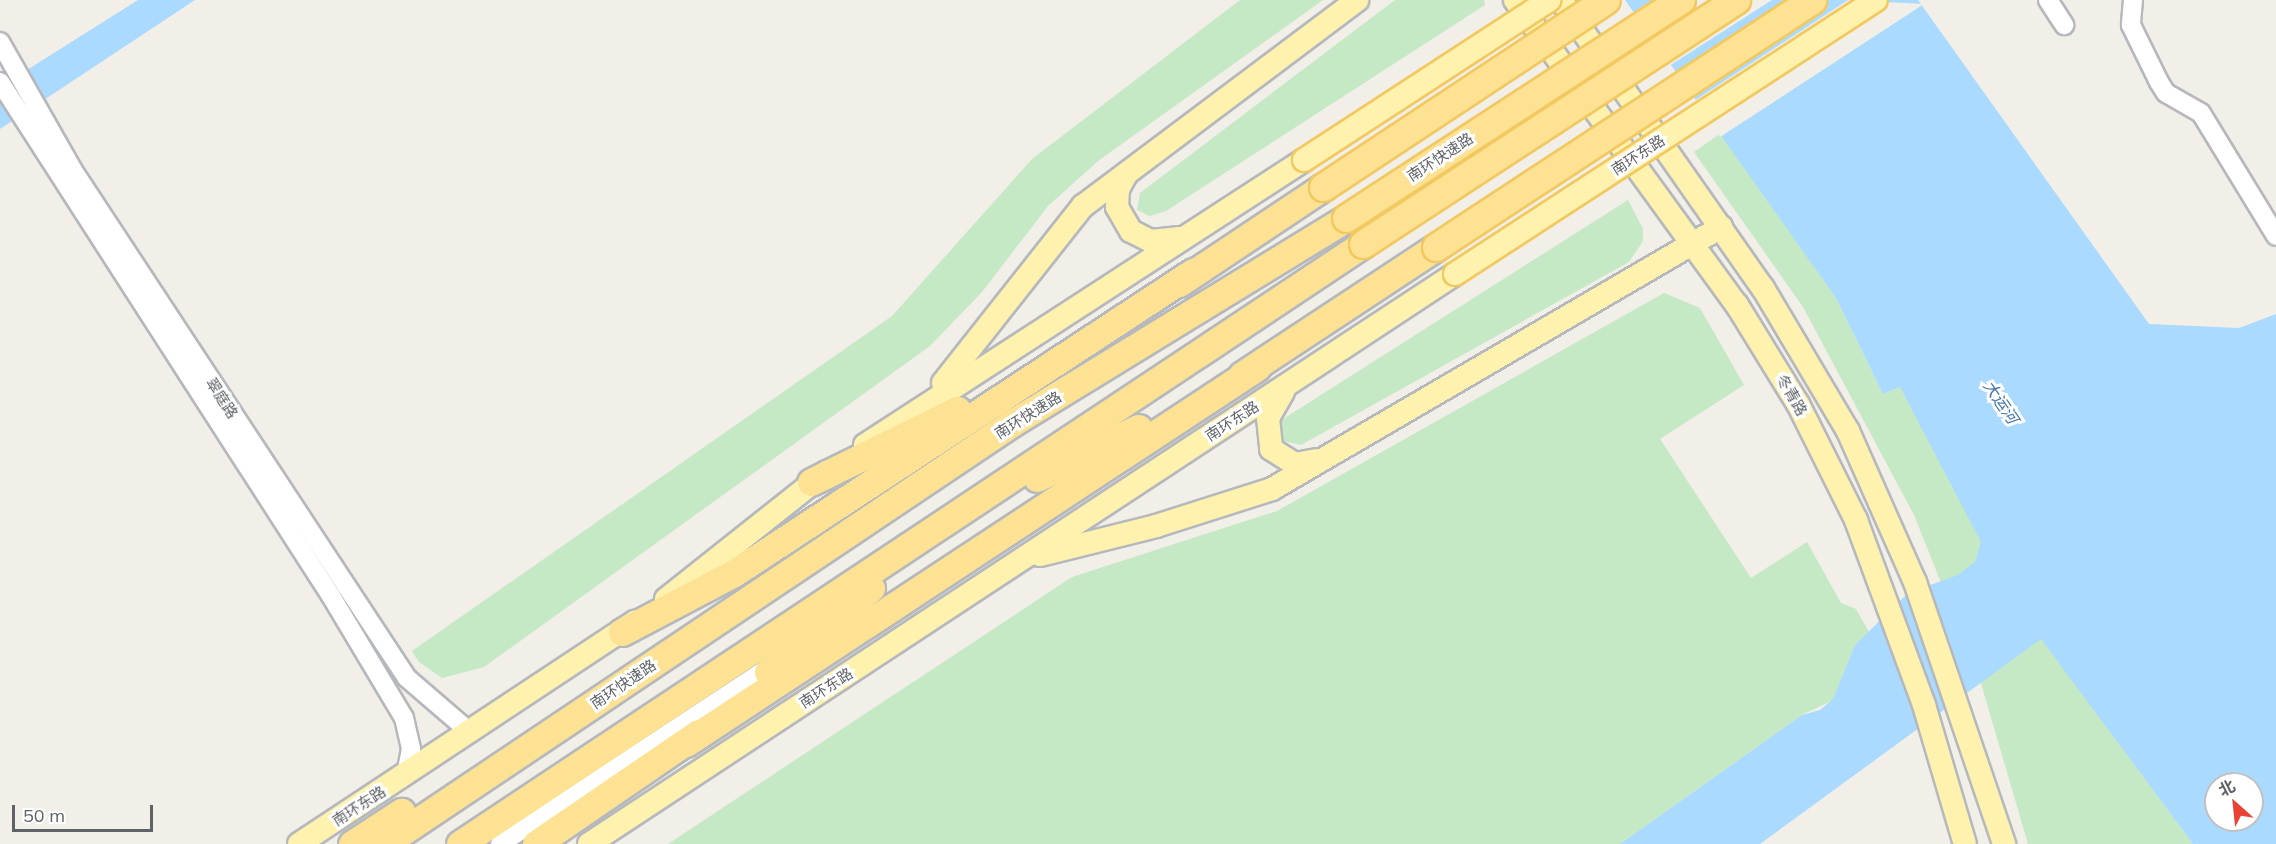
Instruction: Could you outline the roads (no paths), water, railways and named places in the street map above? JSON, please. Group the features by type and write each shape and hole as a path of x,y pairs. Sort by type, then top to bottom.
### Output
{"highway":[{"path":"622,632 734,573 1606,0"},
{"name":"南环快速路","path":"384,844 1012,423 1346,218 1681,0"},
{"name":"南环快速路","path":"460,844 1234,326 1736,0"},
{"path":"536,844 1812,0"},
{"path":"1012,423 1193,272"},
{"name":"南环快速路","path":"663,708 881,580 1036,478 1234,326"},
{"path":"352,844 1098,352"},
{"path":"811,482 1066,356"},
{"path":"1036,478 1257,367"},
{"path":"686,743 786,656 881,580"},
{"path":"367,844 445,804"}],"main road":[{"path":"928,402 1064,225 1128,172 1357,0"},
{"name":"冬青路","path":"1515,0 1693,245 1804,414 1856,520 1933,733 1965,844"},
{"name":"南环东路","path":"299,844 622,632 811,482 928,402 1549,0"},
{"name":"冬青路","path":"1561,0 1721,227 1837,411 1915,582 2004,844"},
{"name":"南环东路","path":"589,844 1876,0"},
{"path":"1128,172 1118,189 1117,207 1131,231 1151,241 1185,237"},
{"path":"1021,560 1219,508 1272,489 1721,227"},
{"path":"1291,382 1268,418 1271,449 1295,464 1333,455"}],"street":[{"path":"2048,0 2064,25"},
{"path":"2133,0 2131,25 2159,82 2166,93 2201,113 2276,236"},
{"name":"翠庭路","path":"0,42 6,75 32,121 331,596 404,718 411,749 406,774"},
{"name":"翠庭路","path":"32,121 407,678 471,733"},
{"path":"500,844 786,656"}],"water":[{"path":"138,0 195,0 0,129 0,87"},
{"name":"大运河","path":"1625,0 1918,0 2149,324 2239,328 2276,314 2276,844 2193,844 2041,639 1760,844 1620,844 1802,715 1820,710 1833,699 1855,645 1908,593 1958,575 1975,562 1981,542 1900,387 1883,394 1836,298"}]}
